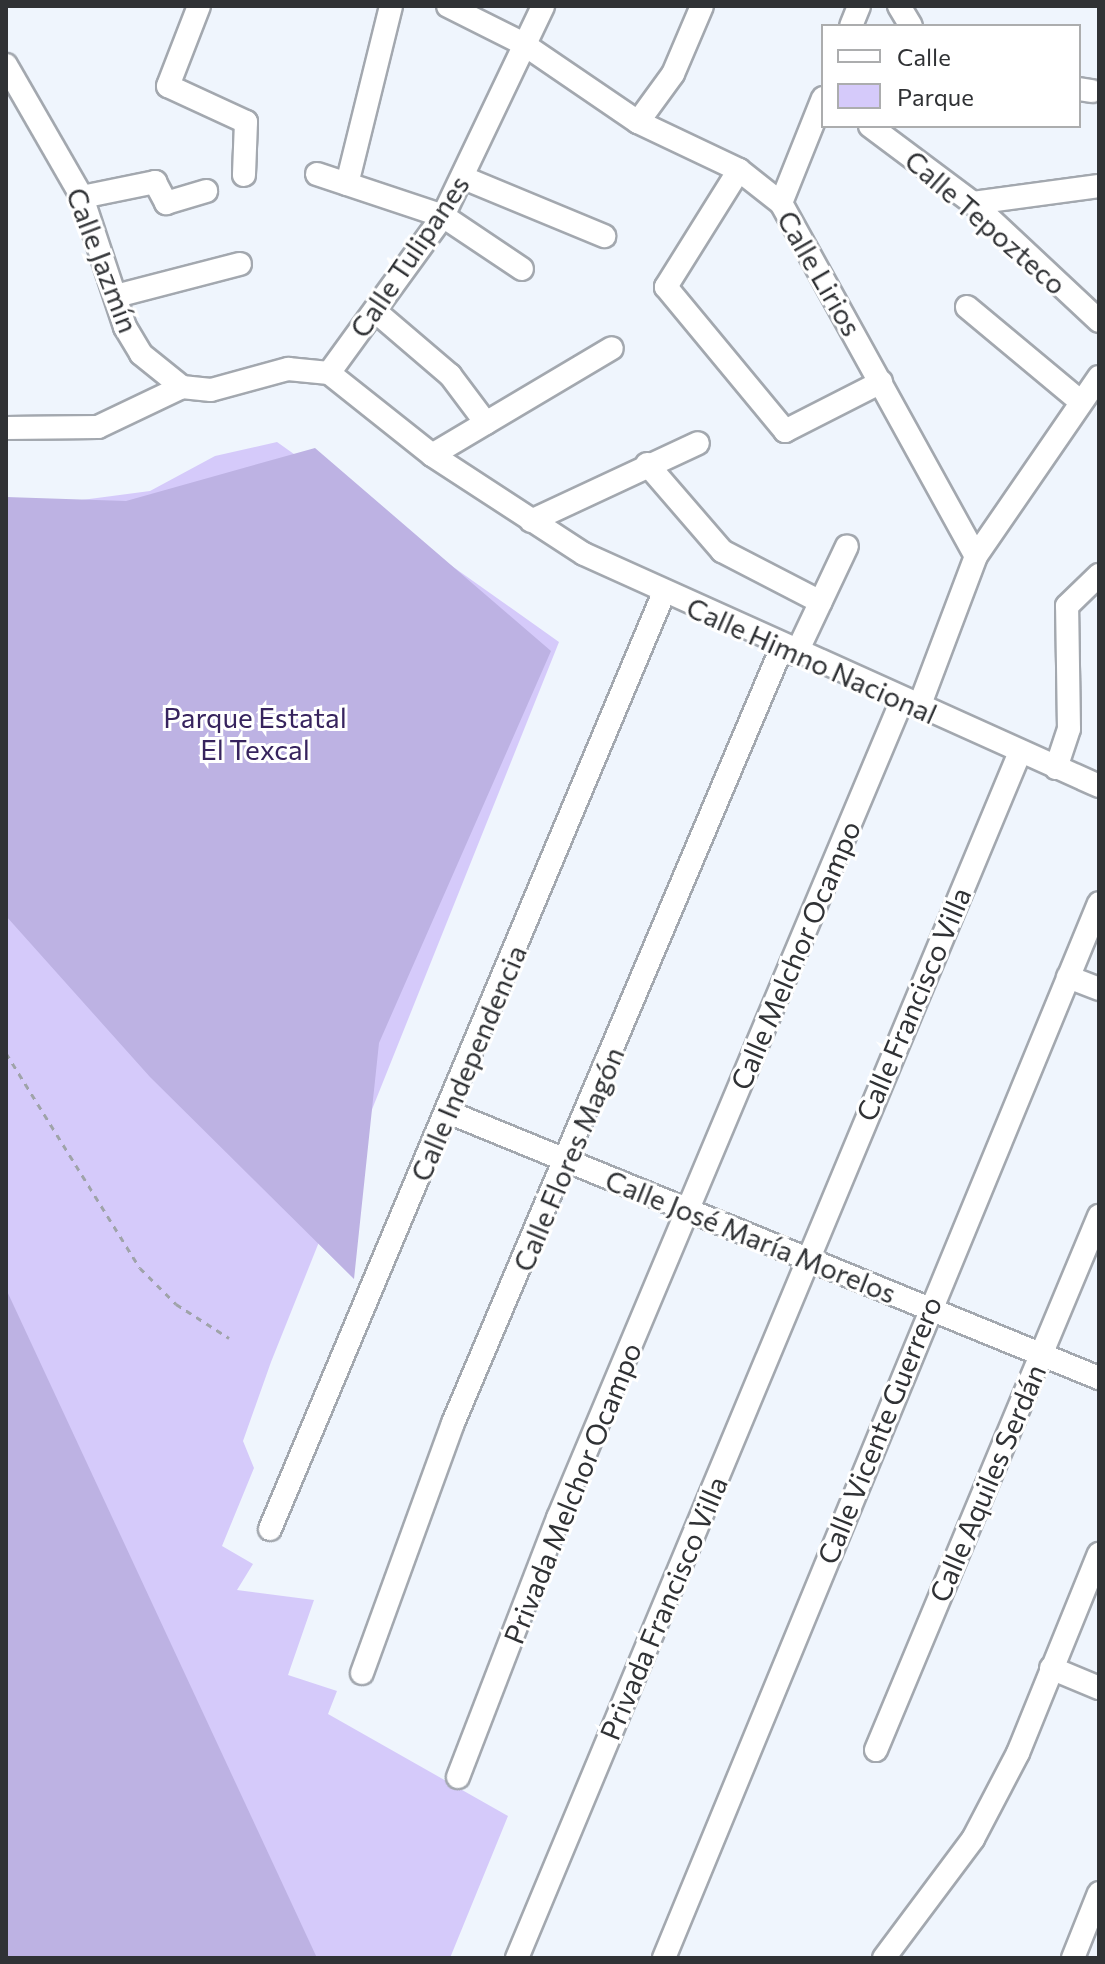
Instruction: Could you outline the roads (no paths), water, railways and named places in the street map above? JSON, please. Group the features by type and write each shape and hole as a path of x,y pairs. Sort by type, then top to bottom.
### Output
{"street":[{"path":"199,6 168,86 246,122 244,175"},
{"path":"347,184 391,6"},
{"name":"Calle Lirios","path":"448,6 522,43 638,122 739,170 781,203 976,556"},
{"name":"Calle Tulipanes","path":"329,373 443,216 464,178 522,43 543,6"},
{"path":"638,122 673,74 702,6"},
{"path":"899,6 910,24"},
{"name":"Calle Jazmín","path":"6,65 82,197 116,296 141,354 182,387"},
{"path":"781,203 821,104"},
{"name":"Calle Tepozteco","path":"873,128 973,203 1099,321"},
{"path":"739,170 666,287 785,431 881,382"},
{"path":"317,174 443,216 522,269"},
{"path":"464,178 604,236"},
{"path":"82,197 155,182 166,203 206,191"},
{"path":"973,203 1099,186"},
{"path":"116,296 240,264"},
{"path":"967,307 1081,402"},
{"path":"375,311 450,375 486,423"},
{"path":"432,455 612,348"},
{"path":"6,428 98,427 182,387 211,390 288,369 329,373 432,455 531,521 647,464 698,443"},
{"name":"Calle Melchor Ocampo","path":"688,1210 976,556 1099,377"},
{"path":"647,464 722,551 821,602"},
{"name":"Calle Himno Nacional","path":"531,521 663,595 1099,786"},
{"name":"Calle Flores Magón","path":"362,1673 453,1423 789,650 821,602 847,546"},
{"path":"1056,768 1069,729 1067,606 1099,575"},
{"name":"Calle Independencia","path":"270,1529 663,595"},
{"name":"Calle Francisco Villa","path":"807,1257 1020,752"},
{"name":"Calle Vicente Guerrero","path":"664,1958 928,1309 1099,903"},
{"path":"1068,977 1099,989"},
{"name":"Calle José María Morelos","path":"448,1112 1099,1378"},
{"name":"Privada Melchor Ocampo","path":"458,1777 688,1210"},
{"name":"Calle Aquiles Serdán","path":"876,1750 1099,1216"},
{"name":"Privada Francisco Villa","path":"517,1958 807,1257"},
{"path":"884,1958 973,1839 1099,1554"},
{"path":"1051,1668 1099,1688"},
{"path":"1073,1958 1099,1893"}],"park label":[{"name":"Parque Estatal El Texcal","path":"255,733"}]}
